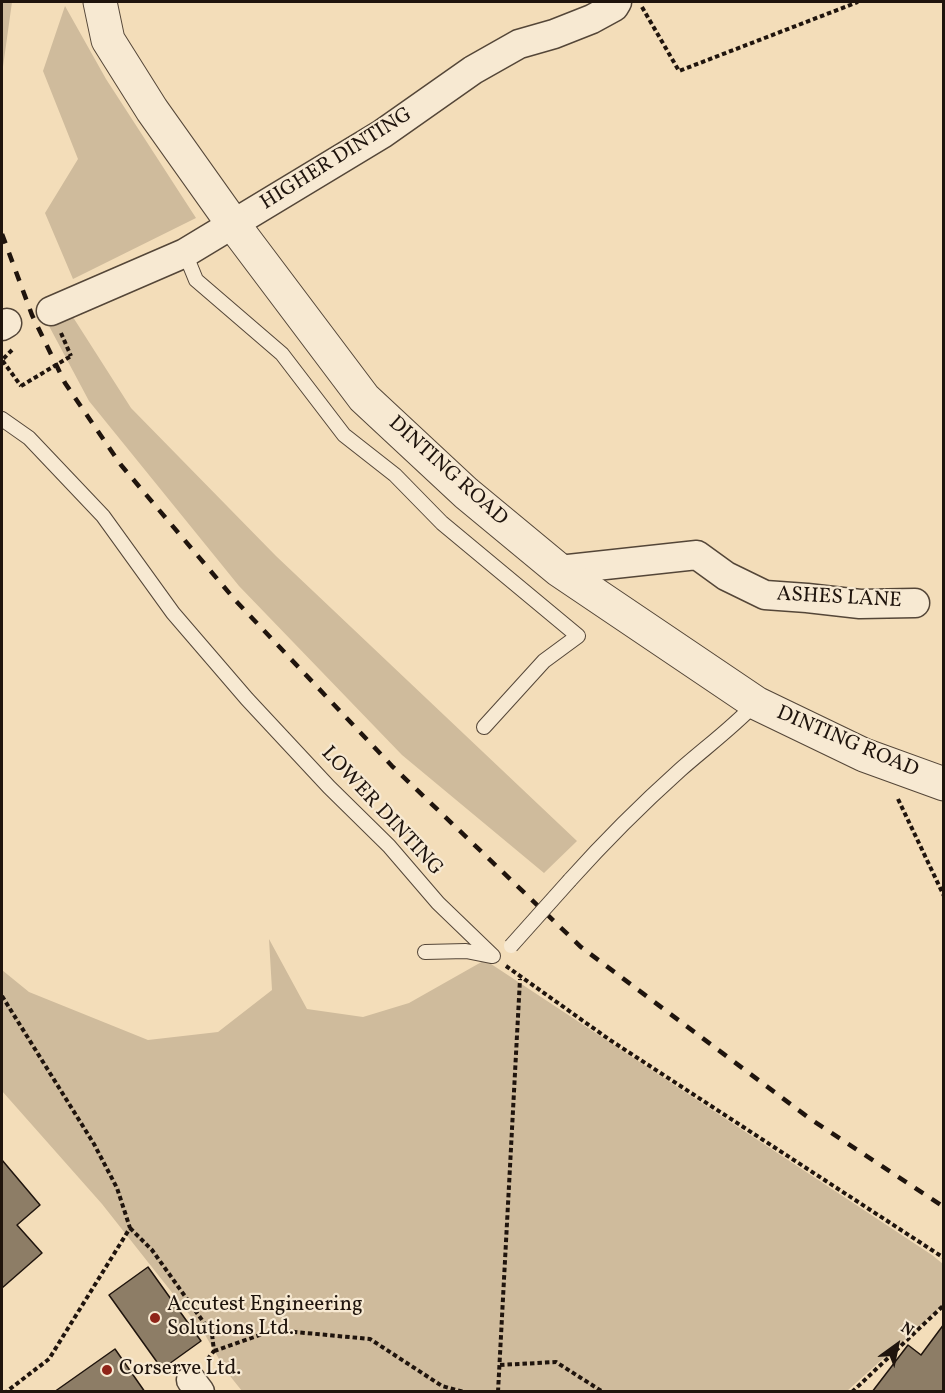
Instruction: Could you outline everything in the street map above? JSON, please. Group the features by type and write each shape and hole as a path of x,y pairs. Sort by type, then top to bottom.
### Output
{"street":[{"name":"DINTING ROAD","path":"100,2 108,40 152,110 233,224 364,398 466,493 559,570 756,704 864,755 944,784"},
{"name":"HIGHER DINTING","path":"55,320 185,253 382,134 473,70 519,44 554,34 592,19 614,7 617,2"},
{"name":"ASHES LANE","path":"559,570 698,555 726,576 765,596 860,604 915,603"}],"lane":[{"path":"185,253 196,280 282,354 344,435 395,476 442,523 578,636 544,661 484,727"},
{"name":"LOWER DINTING","path":"2,418 29,438 103,516 173,614 247,699 328,787 389,846 438,903 493,956"},
{"path":"425,952 466,951 493,956 511,946 620,825 756,704"}],"path":[{"path":"639,2 680,71 858,2"},
{"path":"13,351 2,360 21,386 71,356 55,320"},
{"path":"897,796 944,896"},
{"path":"493,956 520,978 757,1137 944,1258"},
{"path":"498,1392 520,978"},
{"path":"2,996 94,1144 117,1188 130,1228 152,1250 212,1334 214,1351 196,1386"},
{"path":"6,1392 49,1359 130,1228"},
{"path":"852,1392 944,1305"},
{"path":"214,1351 274,1330 370,1339 442,1386 464,1392"},
{"path":"500,1365 556,1362 603,1392"}],"shaded area":[{"path":"2,2 12,2 2,74"},
{"path":"65,6 106,79 196,218 73,279 45,213 78,159 43,71"},
{"path":"71,314 131,408 276,556 577,841 544,873 402,755 239,586 89,401 49,326"},
{"path":"269,939 307,1009 363,1017 409,1003 485,960 932,1255 943,1264 943,1305 847,1391 242,1391 226,1371 204,1333 102,1204 2,1091 2,970 29,992 148,1040 218,1032 272,990"}],"building":[{"path":"2,1160 40,1205 17,1225 42,1253 2,1288"},
{"name":"Accutest Engineering Solutions Ltd.","path":"148,1267 201,1341 162,1369 109,1295"},
{"path":"944,1324 944,1392 872,1392 908,1345 921,1355"},
{"name":"Corserve Ltd.","path":"115,1349 145,1392 54,1392"}],"railway":[{"path":"2,234 32,315 65,383 121,465 236,601 392,766 581,947 809,1118 944,1207"}],"place":[{"name":"Accutest Engineering Solutions Ltd.","path":"155,1318"},
{"name":"Corserve Ltd.","path":"107,1370"}]}
